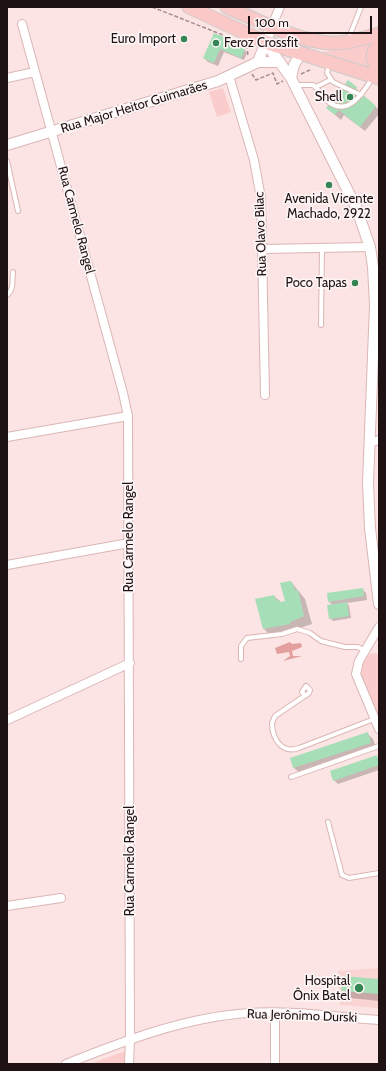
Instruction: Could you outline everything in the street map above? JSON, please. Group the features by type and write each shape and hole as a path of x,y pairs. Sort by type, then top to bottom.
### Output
{"main road":[{"path":"189,7 265,42 329,62 377,74"},
{"path":"227,7 317,42 348,42 379,34"},
{"path":"377,74 372,58 373,53 379,45"}],"street":[{"path":"258,62 280,7"},
{"name":"Rua Carmelo Rangel","path":"22,24 128,416 130,663 129,1064"},
{"path":"265,42 293,82 356,206 370,247 374,267 375,311 374,442 369,502 379,604"},
{"path":"293,82 294,65 301,53"},
{"name":"Rua Major Heitor Guimarães","path":"7,145 218,82 258,62 280,62"},
{"path":"7,78 35,72"},
{"name":"Rua Olavo Bilac","path":"229,76 258,179 261,198 265,395"},
{"path":"263,249 370,247"},
{"path":"7,438 128,416"},
{"path":"7,565 129,543"},
{"path":"379,627 357,664 356,674 379,729"},
{"path":"7,720 130,663"},
{"path":"7,906 61,898"},
{"name":"Rua Jerônimo Durski","path":"66,1064 130,1039 208,1019 249,1013 275,1013 379,1020"},
{"path":"275,1013 275,1064"}],"lane":[{"path":"348,42 361,7"},
{"path":"329,62 327,73 330,80 361,95"},
{"path":"293,82 316,87 330,103 339,106 349,105 361,95 377,74"},
{"path":"316,87 330,80"},
{"path":"7,160 18,211"},
{"path":"321,325 322,248"},
{"path":"7,295 10,293 12,287 13,272"},
{"path":"241,659 241,646 247,638 282,634 297,628 310,633 321,642 345,647 358,647 365,651"},
{"path":"304,696 275,716 272,723 276,740 286,750 291,751 374,719"},
{"path":"291,777 379,746"},
{"path":"328,822 342,874 349,878 379,873"}],"shaded area":[{"path":"374,41 367,55 372,73 319,53"},
{"path":"223,88 231,112 217,117 209,92"},
{"path":"290,642 292,644 301,643 302,647 292,651 293,656 302,656 283,661 290,656 289,652 277,654 275,648"},
{"path":"374,653 379,655 379,722 366,695 360,674 361,664 365,657"},
{"name":"Hospital Ônix Batel","path":"379,968 379,1008 340,1005 338,971"},
{"path":"125,1051 125,1064 90,1064"}],"building":[{"path":"214,33 242,44 245,50 241,58 220,49 214,63 203,58"},
{"name":"Shell","path":"348,80 376,106 360,127 339,110 335,115 326,108"},
{"path":"292,582 295,590 298,590 304,616 290,622 290,624 263,629 255,599 274,595 277,601 285,601 280,583"},
{"path":"363,588 364,596 328,602 327,593"},
{"path":"347,602 349,616 329,619 327,605"},
{"path":"368,732 371,743 293,768 290,758"},
{"path":"377,755 379,765 333,781 330,771"},
{"path":"343,976 379,979 379,994 341,991"}],"place":[{"name":"Euro Import","path":"184,39"},
{"name":"Feroz Crossfit","path":"216,43"},
{"name":"Shell","path":"350,97"},
{"name":"Avenida Vicente Machado, 2922","path":"329,185"},
{"name":"Poco Tapas","path":"355,283"},
{"name":"Hospital Ônix Batel","path":"359,988"}]}
